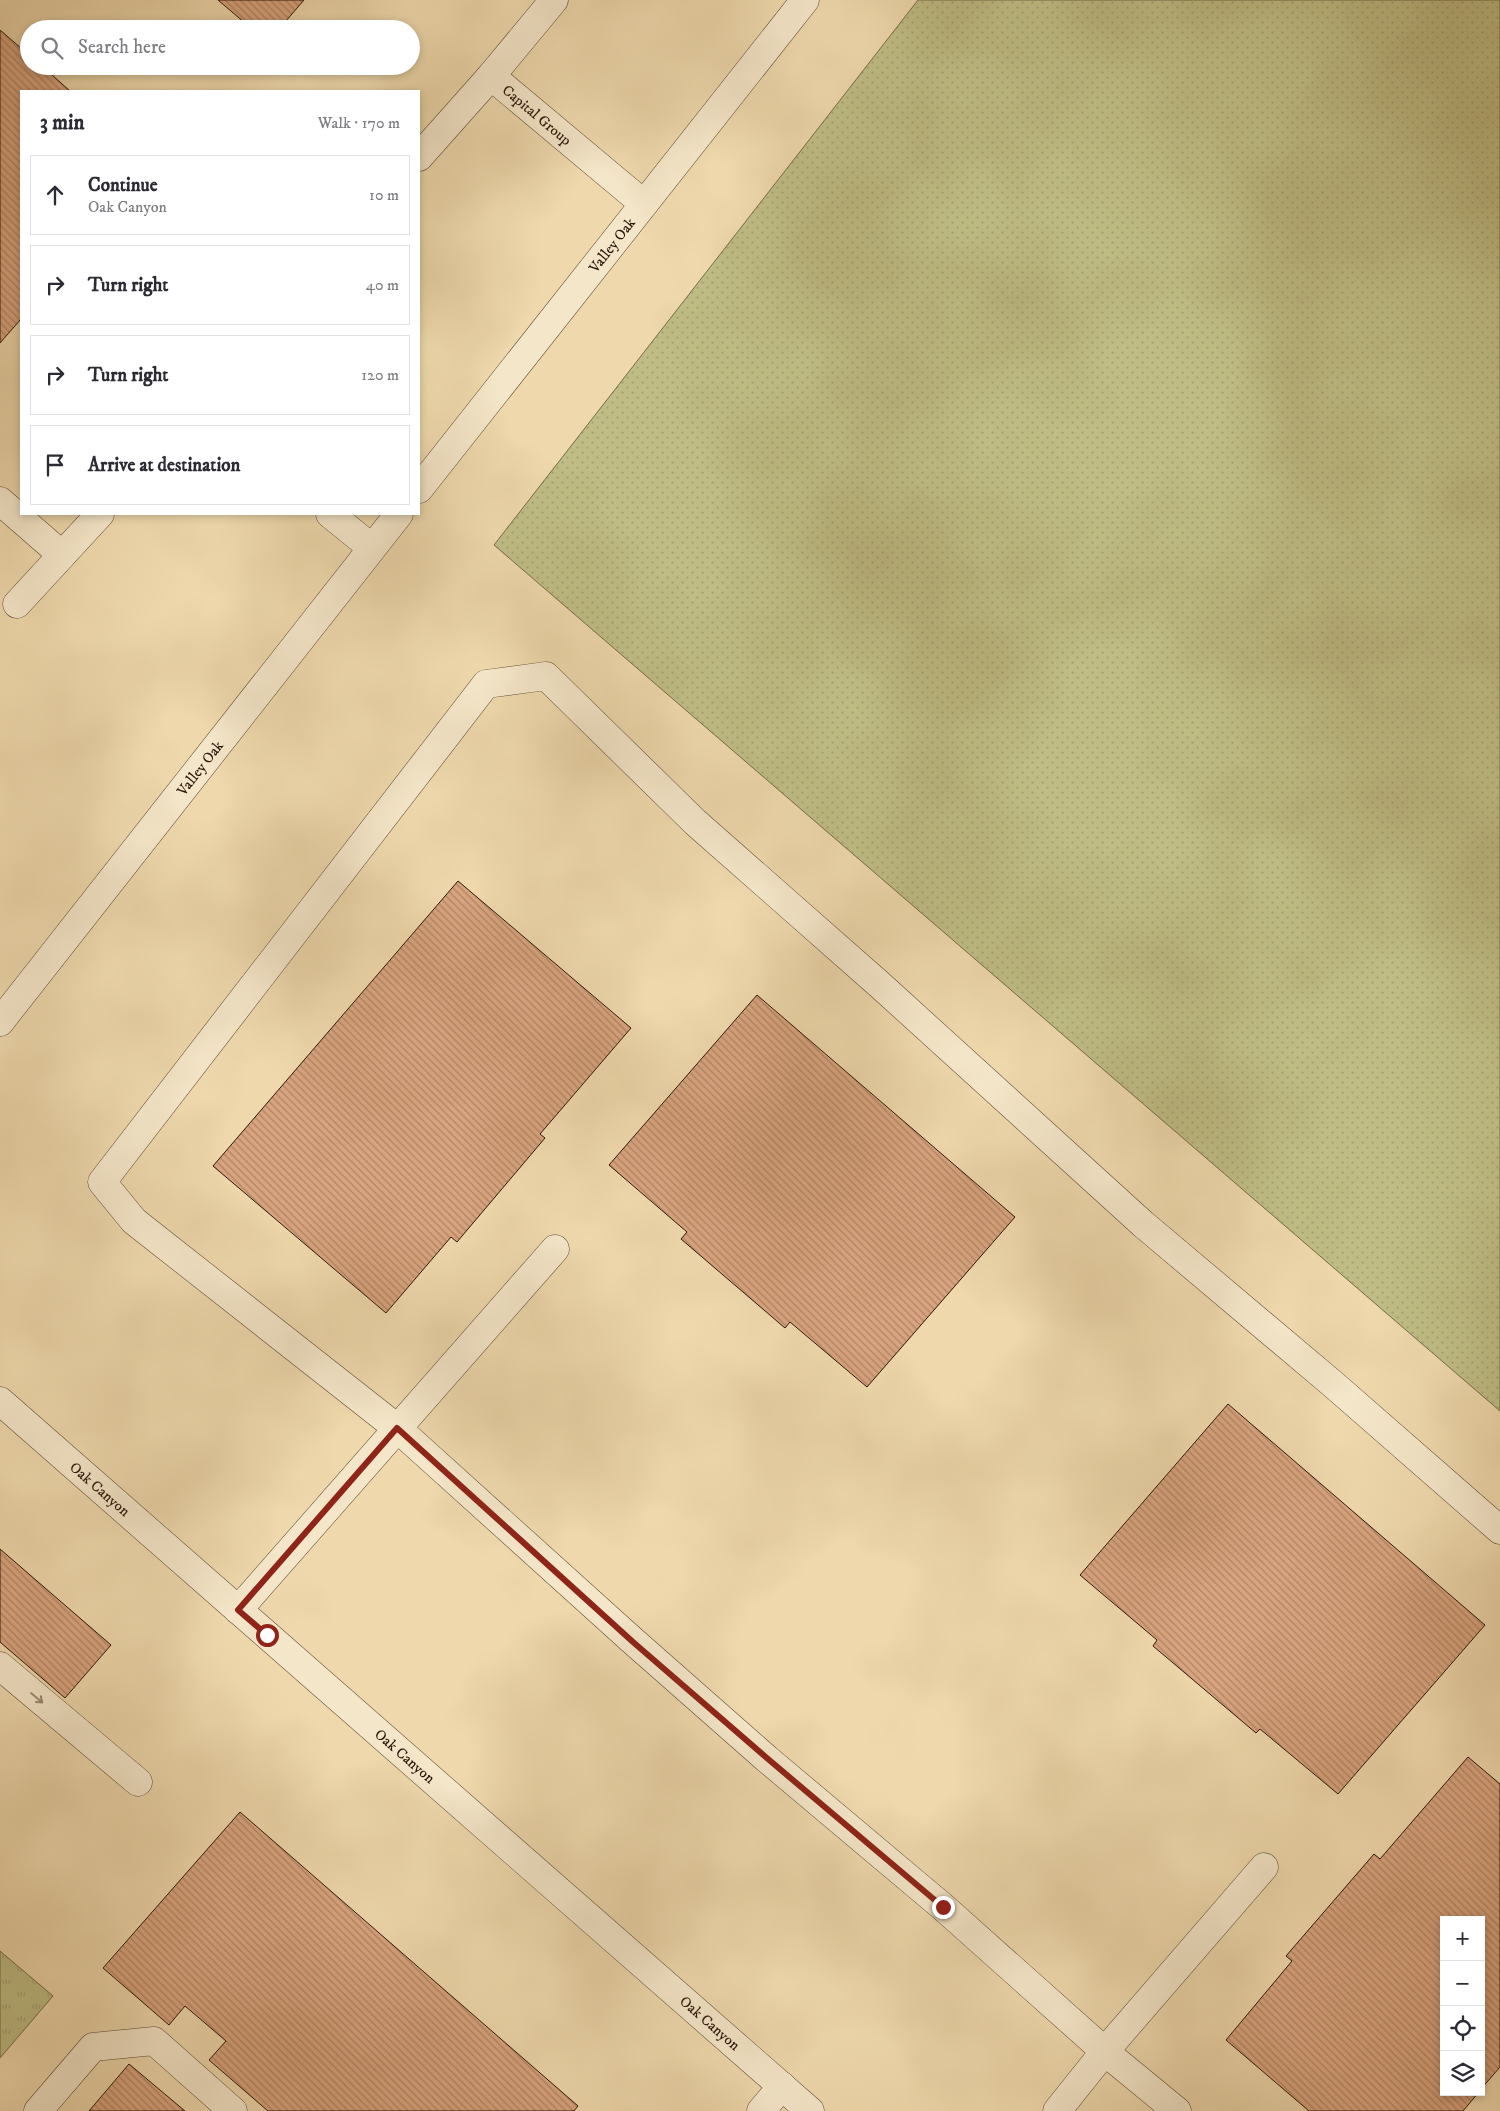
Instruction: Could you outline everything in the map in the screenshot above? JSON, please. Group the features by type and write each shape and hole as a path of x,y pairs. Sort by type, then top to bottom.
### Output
{"street":[{"path":"491,76 554,0"},
{"name":"Valley Oak","path":"420,488 805,0"},
{"name":"Capital Group","path":"420,156 491,76 644,204"},
{"path":"0,501 62,555"},
{"path":"17,604 99,515"},
{"path":"331,515 372,548"},
{"name":"Valley Oak","path":"0,1022 398,515"},
{"path":"1177,2111 1105,2051 943,1907 633,1642 397,1428 134,1221 102,1182 486,684 546,676 694,822 880,985 1143,1224 1334,1385 1500,1530"},
{"path":"238,1610 555,1249"},
{"name":"Oak Canyon","path":"0,1401 810,2111"},
{"path":"0,1666 138,1782"},
{"path":"1057,2111 1105,2051 1264,1868"},
{"path":"38,2111 93,2047 154,2042 233,2111"},
{"path":"761,2111 782,2086"}],"green space":[{"path":"918,0 1500,0 1500,1411 494,545"},
{"path":"0,1951 53,1996 0,2058"}],"building":[{"path":"218,0 304,0 287,20 241,20"},
{"path":"0,30 20,47 20,75 52,75 69,90 20,90 20,320 0,343"},
{"path":"458,881 631,1028 540,1134 545,1138 457,1242 451,1237 386,1313 213,1166"},
{"path":"757,995 1015,1217 867,1387 790,1322 785,1328 681,1239 687,1232 609,1165"},
{"path":"1228,1404 1485,1625 1338,1794 1260,1729 1256,1733 1153,1646 1157,1640 1080,1575"},
{"path":"0,1549 111,1645 65,1698 0,1642"},
{"path":"1468,1757 1500,1784 1500,2067 1485,2084 1485,1916 1440,1916 1440,2096 1476,2096 1463,2111 1309,2111 1226,2040 1292,1961 1286,1956 1374,1854 1380,1859"},
{"path":"240,1812 578,2106 574,2111 268,2111 209,2060 226,2041 185,2006 169,2025 103,1968"},
{"path":"129,2064 185,2111 89,2111"}],"route":[{"path":"267,1635 238,1610 397,1428 633,1642 943,1907"}]}
